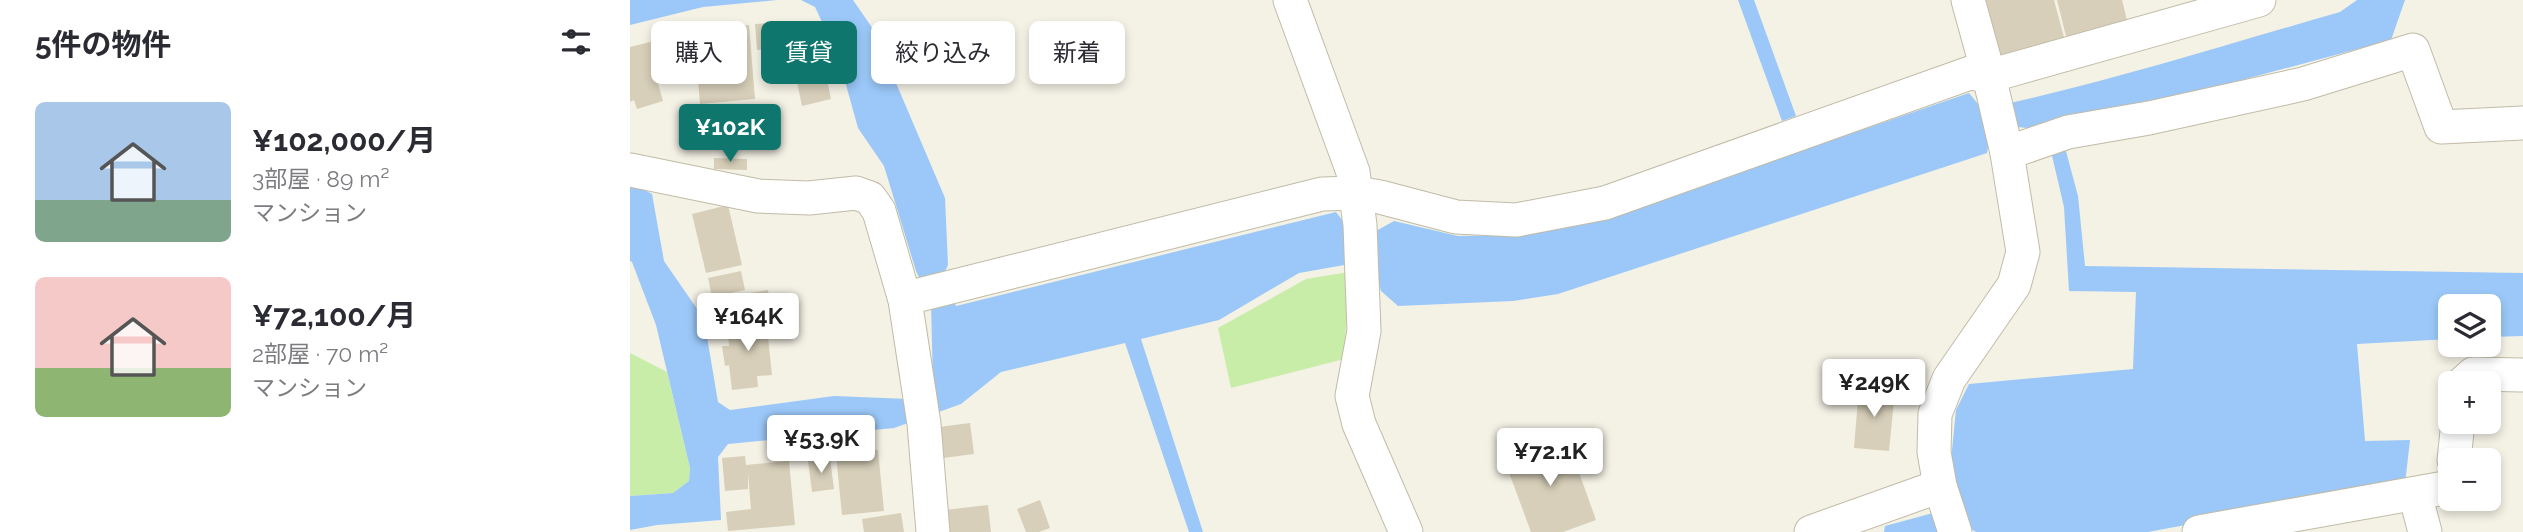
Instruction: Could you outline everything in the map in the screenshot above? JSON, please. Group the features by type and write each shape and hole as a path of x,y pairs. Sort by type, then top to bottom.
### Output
{"street":[{"path":"1290,0 1353,172 1358,209 1364,331 1352,396 1359,424 1406,532"},
{"path":"1955,532 1942,494 1934,452 1935,414 1949,379 2014,285 2023,252 2005,144 1968,0"},
{"path":"1992,88 2259,0"},
{"path":"2005,144 2149,118 2303,84 2413,50 2441,127 2523,123"},
{"path":"1358,209 1380,197 1456,217 1516,220 1529,218 1605,203 1970,73 1992,88"},
{"path":"636,170 758,196 808,198 856,193 870,198 878,211 912,298 933,532"},
{"path":"912,298 1322,194 1358,209"},
{"path":"2501,374 2523,374"},
{"path":"2199,532 2438,489"},
{"path":"1811,532 1942,494"},
{"path":"2415,494 2425,532"}],"green space":[{"path":"1349,272 1344,359 1231,388 1218,328 1306,279"},
{"path":"630,353 667,372 690,468 689,481 673,493 630,496"}],"water":[{"path":"630,0 777,0 703,7 630,25"},
{"path":"801,0 853,0 871,26 871,84 896,84 945,198 948,265 944,274 956,306 1336,212 1350,230 1376,231 1394,221 1458,236 1520,235 1603,219 1969,93 1982,109 2072,88 2206,51 2340,12 2357,0 2405,0 2391,40 2059,125 2078,196 2085,266 2523,273 2523,336 2501,337 2501,294 2438,294 2438,340 2357,344 2365,441 2410,440 2405,484 2148,532 1976,532 1971,529 1960,532 1884,532 1885,526 1933,513 1960,498 1951,460 1956,410 1969,384 2133,369 2136,292 2069,291 2064,207 2046,130 2018,127 1990,135 1987,153 1558,294 1513,301 1398,306 1381,291 1375,268 1350,264 1299,273 1219,320 1141,339 1203,532 1189,532 1125,343 1001,372 961,404 894,428 728,444 718,457 721,520 630,530 630,496 673,493 689,481 690,468 656,325 630,261 630,182 652,194 664,261 704,319 718,402 730,410 834,396 908,399 933,387 931,302 916,271 884,166 858,128 846,84 857,84 857,21 822,21 815,7"},
{"path":"1738,0 1754,0 1796,116 1782,121"}],"building":[{"path":"1986,0 2054,0 2065,41 2000,58"},
{"path":"2057,0 2122,0 2128,24 2067,40"},
{"path":"755,24 761,24 761,50 757,50"},
{"path":"747,25 755,99 700,104 698,84 747,84"},
{"path":"651,42 651,84 658,84 663,101 637,109 634,100 630,102 630,47"},
{"path":"797,84 828,84 831,99 802,106"},
{"path":"714,158 747,159 747,170 714,169"},
{"path":"728,205 742,265 706,273 692,214"},
{"path":"741,271 745,290 712,297 708,278"},
{"path":"768,290 771,307 733,312 731,296"},
{"path":"766,318 772,375 757,376 758,387 732,390 729,365 725,366 722,346 729,346 727,322"},
{"path":"1859,387 1895,391 1889,451 1854,448"},
{"path":"970,423 974,454 943,458 939,427"},
{"path":"1566,436 1596,520 1563,532 1531,532 1504,459"},
{"path":"878,450 884,511 842,515 836,455"},
{"path":"745,456 746,465 789,461 795,525 728,531 726,512 751,509 748,473 748,489 725,491 722,458"},
{"path":"830,459 834,489 812,492 808,461"},
{"path":"1040,500 1050,528 1039,532 1026,532 1017,509"},
{"path":"988,505 991,532 947,532 944,510"},
{"path":"901,513 904,532 864,532 862,519"}]}
